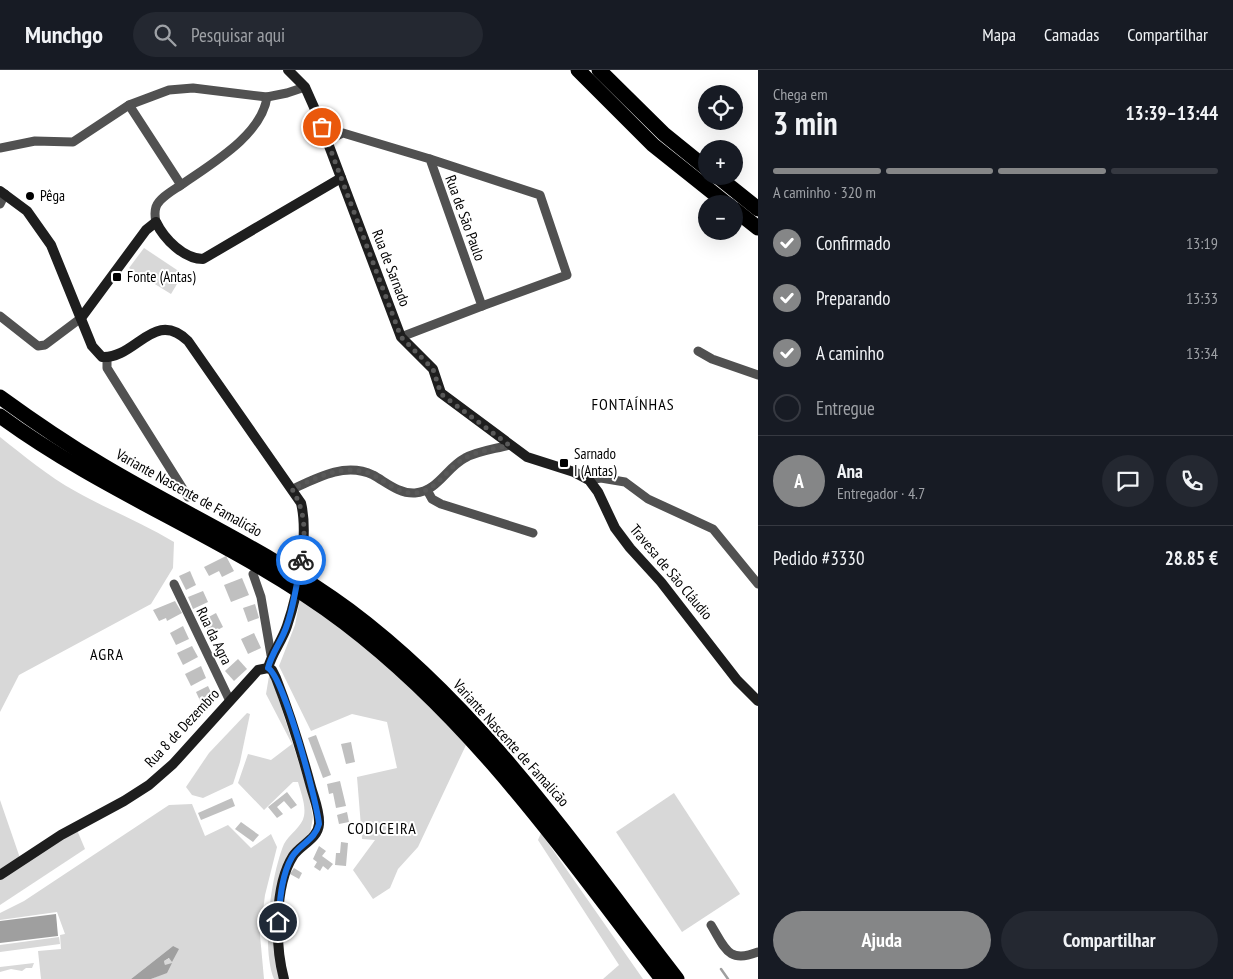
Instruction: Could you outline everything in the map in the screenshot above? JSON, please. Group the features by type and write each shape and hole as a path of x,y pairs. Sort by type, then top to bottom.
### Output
{"highway":[{"path":"578,70 652,145 716,195"},
{"path":"599,70 664,134 698,162"},
{"path":"729,185 758,208"},
{"path":"743,216 758,228"},
{"name":"Variante Nascente de Famalicão","path":"0,397 46,430 103,466 286,568 349,610 382,637 422,672 478,728 541,801 677,979"},
{"name":"Variante Nascente de Famalicão","path":"0,416 60,457 263,569 344,623 372,645 414,682 472,740 533,810 662,979"}],"street":[{"name":"Rua de Sarnado","path":"288,70 305,87 328,140 401,337 433,369 441,394 509,445"},
{"path":"0,148 35,141 73,142 129,105 160,92 185,89 267,97 305,87"},
{"path":"267,97 265,110 247,134 156,206 154,215 156,222 184,254 193,259 203,259 341,178"},
{"path":"129,105 182,185"},
{"path":"328,140 343,133 540,195 567,275 401,337"},
{"name":"Rua de São Paulo","path":"430,159 482,306"},
{"path":"0,204 3,193 28,211 51,245 92,346 102,357 115,356 152,334 165,329 178,331 188,341 301,503 304,515 303,549 290,616 279,644 271,655"},
{"path":"0,316 38,346 45,345 81,318 146,230 156,222"},
{"path":"698,351 712,359 758,375"},
{"path":"107,358 107,368 188,497"},
{"path":"292,489 332,472 353,469 372,475 396,489 414,493 427,490 465,458 509,445 527,457 574,472 589,480 601,478 625,482 648,500 713,529 758,584"},
{"name":"Travesa de São Cláudio","path":"589,480 598,492 614,528 661,582 737,680 758,701"},
{"path":"427,490 432,499 441,504 533,533"},
{"path":"253,574 261,597 271,655 268,668 276,678 296,732 316,804 319,824 311,839 297,850 286,871 278,922 278,950 284,979"},
{"name":"Rua da Agra","path":"174,584 230,699"},
{"name":"Rua 8 de Dezembro","path":"0,875 61,835 124,801 149,785 173,764 258,670 268,668"},
{"path":"711,925 728,953 736,957 745,957 758,952"}],"shaded area":[{"path":"144,248 183,274 171,294 129,268"},
{"path":"0,437 36,466 65,485 174,542 173,568 151,604 19,675 0,712"},
{"path":"300,598 367,648 428,705 466,745 418,847 398,869 390,888 373,899 353,870 375,840 362,839 357,777 397,768 387,722 352,714 311,731 279,666 295,625"},
{"path":"269,676 272,678 308,792 313,817 310,834 294,847 274,945 280,979 274,979 270,965 268,949 269,911 279,857 284,844 303,820 303,799 298,782 293,782 264,810 238,783 248,754 271,760 292,744 266,694"},
{"path":"247,713 250,714 240,762 233,784 203,798 192,795 186,787 209,753"},
{"path":"674,793 740,894 682,932 616,832"},
{"path":"0,800 20,858 0,871"},
{"path":"192,804 205,836 228,825 251,848 271,834 277,847 265,895 260,935 264,979 151,979 167,972 164,961 170,958 173,946 131,979 41,979 38,951 61,949 60,935 65,934 57,912 0,920 0,913 24,901 169,805"},
{"path":"77,830 85,849 0,905 0,880"},
{"path":"541,833 643,979 603,979 619,965 538,840"},
{"path":"56,914 58,936 0,943 0,921"},
{"path":"59,937 60,944 0,952 0,945"},
{"path":"173,946 179,949 172,962 169,958 164,961 165,965 172,963 167,973 151,979 131,979"},
{"path":"34,963 32,968 26,968 22,971 11,969 0,972 0,967"}],"building":[{"path":"226,556 234,571 222,577 219,571 209,576 204,567"},
{"path":"190,571 196,585 186,590 179,576"},
{"path":"242,578 249,595 231,602 224,585"},
{"path":"203,591 208,602 193,609 188,597"},
{"path":"175,601 182,613 167,621 166,618 159,621 153,610"},
{"path":"255,604 259,618 248,622 243,608"},
{"path":"216,613 223,627 210,634 203,620"},
{"path":"183,626 189,639 176,645 170,633"},
{"path":"254,633 261,648 248,654 241,639"},
{"path":"192,646 198,657 183,665 177,653"},
{"path":"238,659 247,669 234,681 225,671"},
{"path":"201,666 206,678 191,686 185,674"},
{"path":"208,686 215,701 203,707 196,692"},
{"path":"316,735 331,775 323,778 308,738"},
{"path":"351,742 355,762 346,764 341,744"},
{"path":"340,781 346,806 336,808 333,793 329,794 327,784"},
{"path":"287,792 297,805 291,809 284,801 277,807 283,814 277,818 268,807"},
{"path":"232,798 235,806 201,820 198,813"},
{"path":"347,812 349,822 339,824 337,815"},
{"path":"241,822 259,835 253,842 235,829"},
{"path":"341,842 348,843 346,866 335,865 336,853 340,853"},
{"path":"319,846 326,851 322,856 333,864 328,870 323,866 320,871 314,867 317,862 313,859"},
{"path":"294,868 302,873 299,879 290,874"}],"waterway":[{"path":"721,969 728,979"}],"way so far":[{"path":"301,560 305,528 304,515 301,503 292,489 332,472 353,469 372,475 396,489 414,493 430,489 465,458 509,445 441,394 433,369 401,337 322,127"}],"place":[{"name":"Pêga","path":"30,196"},
{"name":"Fonte (Antas)","path":"117,277"},
{"name":"Sarnado I (Antas)","path":"564,463"}],"district":[{"name":"FONTAÍNHAS","path":"633,404"},
{"name":"AGRA","path":"107,654"},
{"name":"CODICEIRA","path":"382,828"}],"route":[{"path":"278,922 286,871 297,850 317,832 319,824 316,804 287,706 272,670 268,668 271,655 279,644 290,616 301,560"}]}
